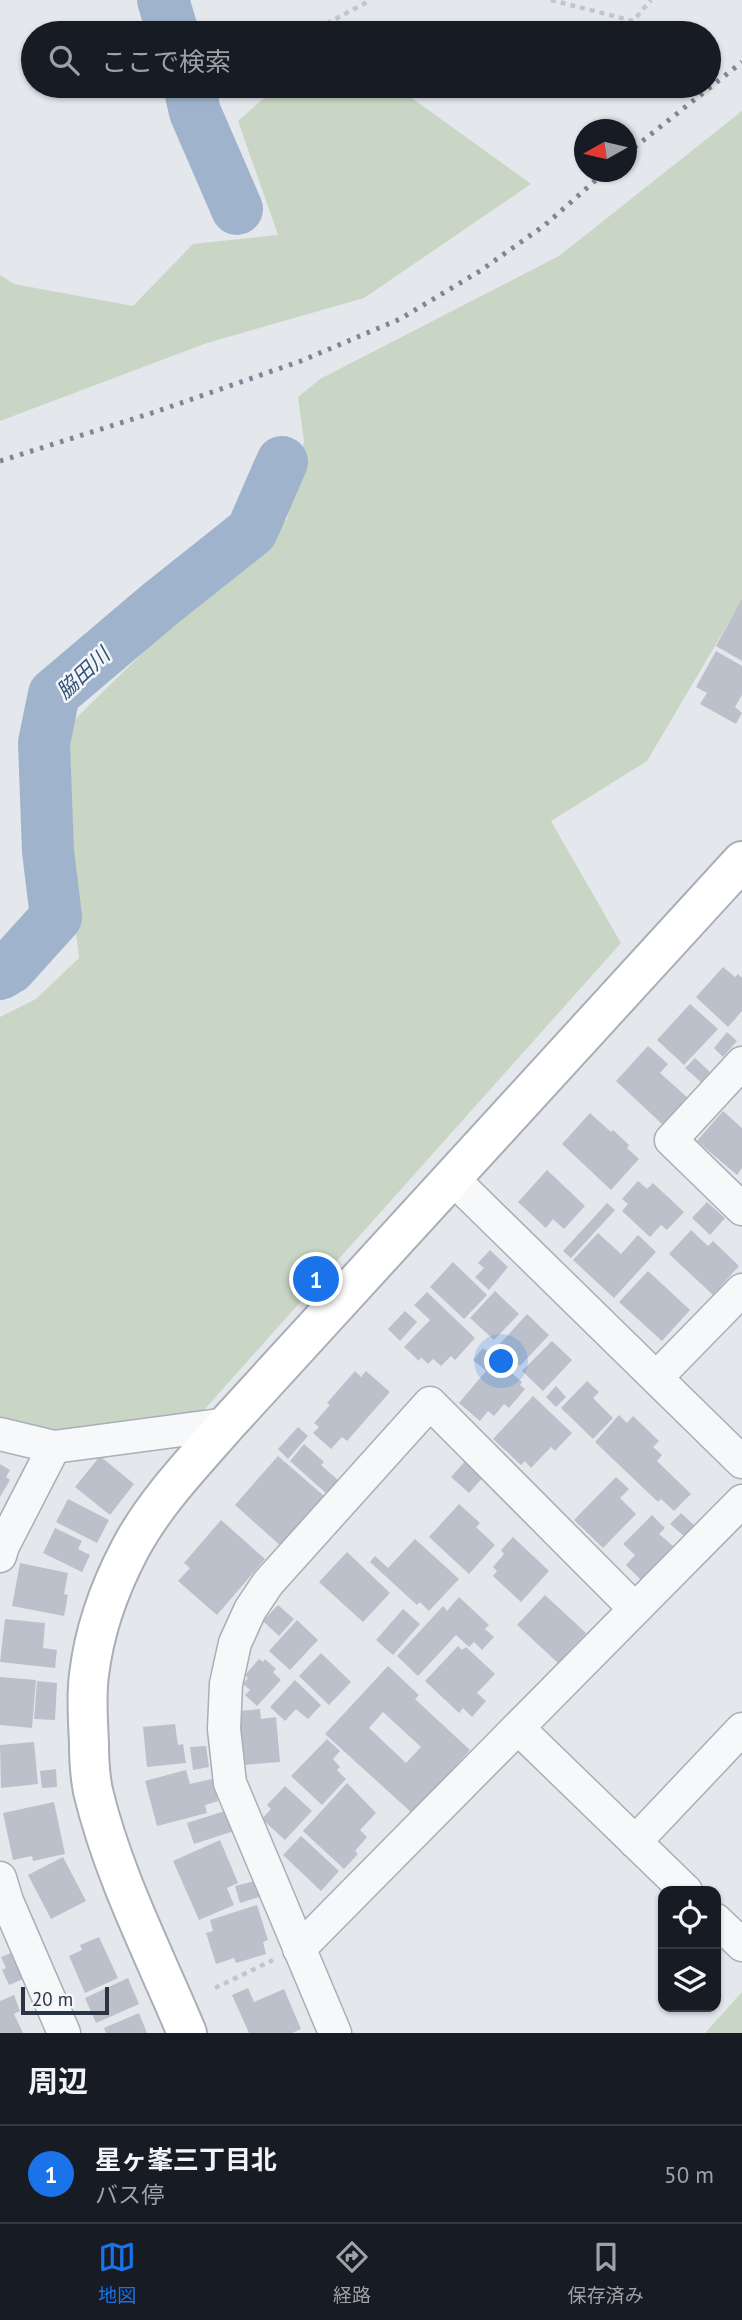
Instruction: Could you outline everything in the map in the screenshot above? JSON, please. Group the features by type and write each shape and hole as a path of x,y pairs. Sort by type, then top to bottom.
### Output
{"street":[{"path":"187,2033 122,1879 92,1788 88,1719 89,1675 100,1623 111,1589 130,1548 157,1506 227,1423 742,862"},
{"path":"742,1063 671,1140 742,1209"},
{"path":"452,1178 742,1462"},
{"path":"656,1378 742,1290"},
{"path":"335,2033 230,1783 224,1729 226,1685 233,1654 250,1610 268,1583 430,1404 635,1609"},
{"path":"0,1434 54,1447 227,1423"},
{"path":"0,1556 54,1447"},
{"path":"299,1949 742,1501"},
{"path":"518,1728 681,1886"},
{"path":"635,1842 742,1729"},
{"path":"2,1894 64,2033"},
{"path":"721,1925 742,1945"}],"path":[{"path":"332,21 371,0"},
{"path":"551,0 629,21"},
{"path":"634,21 651,0"},
{"path":"215,1988 299,1949"}],"green space":[{"path":"264,98 412,98 531,184 364,298 207,343 0,421 0,275 14,284 133,306 193,244 278,235 238,121"},
{"path":"742,111 742,600 647,761 551,821 621,943 203,1411 43,1432 0,1419 0,1017 36,999 79,958 66,849 70,724 162,634 287,519 304,441 298,397 320,379 559,256"},
{"path":"742,1992 742,2033 705,2033"}],"building":[{"path":"742,599 742,661 716,646"},
{"path":"716,651 742,666 742,695 735,707 742,713 736,724 700,704 707,693 696,687"},
{"path":"723,967 735,977 738,974 742,978 742,1011 728,1027 696,997"},
{"path":"690,1004 718,1029 684,1065 657,1040"},
{"path":"727,1032 737,1041 723,1057 714,1048"},
{"path":"648,1046 668,1064 660,1073 688,1098 663,1125 616,1081"},
{"path":"695,1058 710,1072 701,1082 685,1068"},
{"path":"723,1111 742,1128 742,1168 737,1175 697,1141"},
{"path":"590,1113 629,1145 627,1148 639,1159 611,1190 562,1144"},
{"path":"547,1170 585,1206 564,1229 553,1219 546,1228 518,1202"},
{"path":"638,1181 647,1189 653,1183 684,1212 667,1230 661,1225 650,1237 622,1211 628,1204 622,1199"},
{"path":"707,1202 725,1218 710,1235 692,1218"},
{"path":"607,1203 615,1210 571,1258 563,1251"},
{"path":"691,1230 708,1246 713,1241 739,1266 713,1295 669,1254"},
{"path":"598,1233 621,1254 638,1235 656,1252 614,1298 573,1260"},
{"path":"490,1250 508,1267 489,1290 475,1277 484,1268 478,1263"},
{"path":"453,1262 487,1295 464,1319 430,1287"},
{"path":"648,1271 690,1310 662,1341 619,1302"},
{"path":"495,1291 519,1314 494,1340 470,1318"},
{"path":"427,1292 475,1338 455,1360 451,1356 441,1366 433,1359 428,1364 421,1357 419,1361 404,1347 430,1320 414,1305"},
{"path":"405,1311 417,1322 400,1341 388,1329"},
{"path":"527,1314 549,1335 520,1366 498,1346"},
{"path":"552,1341 572,1360 543,1391 522,1371"},
{"path":"483,1348 522,1382 520,1385 525,1389 509,1408 504,1404 494,1416 488,1411 480,1421 459,1403 486,1371 473,1360"},
{"path":"355,1371 361,1377 366,1371 390,1392 347,1441 342,1437 331,1449 313,1433 319,1427 314,1423 330,1405 327,1403"},
{"path":"587,1381 599,1392 593,1398 613,1418 593,1439 561,1408"},
{"path":"556,1386 566,1397 556,1407 546,1397"},
{"path":"533,1396 572,1433 555,1451 551,1447 531,1468 525,1461 521,1465 493,1439"},
{"path":"619,1415 627,1423 633,1416 659,1441 653,1447 662,1455 657,1461 691,1494 674,1511 661,1499 658,1502 595,1442"},
{"path":"298,1427 308,1436 288,1459 278,1449"},
{"path":"304,1444 324,1462 321,1465 339,1481 327,1494 290,1461"},
{"path":"100,1456 134,1484 110,1515 75,1487"},
{"path":"278,1456 324,1496 281,1546 235,1505"},
{"path":"467,1459 485,1475 469,1493 451,1477"},
{"path":"0,1464 10,1470 6,1477 10,1480 0,1497"},
{"path":"616,1477 629,1489 620,1498 636,1514 603,1548 574,1520"},
{"path":"68,1499 109,1520 97,1543 56,1522"},
{"path":"459,1504 480,1523 476,1527 495,1545 469,1574 429,1537"},
{"path":"681,1513 695,1526 685,1537 670,1524"},
{"path":"652,1515 665,1528 659,1534 673,1546 641,1580 626,1565 635,1555 623,1544"},
{"path":"221,1520 265,1559 217,1615 178,1581 190,1568 184,1563"},
{"path":"55,1528 82,1541 78,1549 90,1555 82,1572 43,1553"},
{"path":"513,1537 549,1571 521,1602 493,1576 497,1571 493,1567 504,1554 501,1550"},
{"path":"415,1539 459,1579 429,1611 420,1602 417,1605 370,1562 375,1556 388,1568"},
{"path":"347,1552 390,1593 363,1622 319,1582"},
{"path":"20,1563 68,1573 64,1616 12,1606"},
{"path":"545,1595 586,1633 558,1663 517,1625"},
{"path":"459,1597 489,1625 485,1629 494,1637 482,1650 474,1642 469,1647 456,1635 418,1676 397,1656 443,1606 447,1611"},
{"path":"278,1605 294,1619 279,1636 263,1621"},
{"path":"403,1609 420,1624 393,1655 376,1640"},
{"path":"5,1619 45,1623 43,1648 57,1650 55,1668 0,1662"},
{"path":"297,1620 318,1640 290,1670 269,1651"},
{"path":"458,1646 462,1650 466,1647 495,1674 477,1693 486,1701 472,1717 463,1708 459,1713 425,1681"},
{"path":"321,1653 351,1682 329,1705 299,1676"},
{"path":"259,1659 263,1662 265,1659 276,1669 273,1672 281,1680 257,1706 245,1695 250,1690 243,1684 248,1678 245,1675"},
{"path":"388,1666 419,1695 415,1699 470,1750 412,1813 325,1734","holes":["383,1712 421,1747 406,1763 369,1728"]},
{"path":"0,1677 36,1680 32,1728 0,1725"},
{"path":"295,1680 321,1705 308,1719 296,1709 285,1721 270,1707"},
{"path":"37,1681 57,1683 55,1720 34,1719"},
{"path":"260,1709 261,1719 276,1717 280,1762 243,1765 239,1711"},
{"path":"175,1724 178,1745 183,1744 186,1763 147,1767 143,1727"},
{"path":"327,1739 340,1751 333,1759 340,1767 337,1770 346,1779 322,1805 291,1776"},
{"path":"34,1742 38,1784 1,1788 0,1745"},
{"path":"206,1746 209,1767 193,1770 190,1747"},
{"path":"56,1769 57,1787 42,1788 40,1771"},
{"path":"186,1770 190,1784 212,1779 218,1801 205,1805 207,1813 157,1826 145,1781"},
{"path":"347,1783 376,1813 360,1830 367,1837 355,1851 358,1854 344,1869 303,1831"},
{"path":"285,1786 312,1811 285,1840 262,1819 271,1809 267,1805"},
{"path":"54,1802 65,1854 33,1861 32,1856 13,1860 3,1813"},
{"path":"228,1810 234,1831 194,1844 187,1823"},
{"path":"301,1836 339,1871 321,1891 283,1855"},
{"path":"220,1840 238,1883 227,1888 234,1905 199,1920 173,1861"},
{"path":"63,1857 86,1901 51,1919 28,1875"},
{"path":"255,1881 259,1897 240,1903 235,1886"},
{"path":"257,1905 268,1940 263,1942 266,1954 236,1963 234,1958 216,1964 206,1933 213,1931 210,1920"},
{"path":"99,1937 118,1978 85,1993 69,1956 82,1950 80,1945"},
{"path":"11,1953 23,1979 9,1985 2,1970 6,1968 1,1957"},
{"path":"128,1978 139,2004 96,2023 85,1998"},
{"path":"248,1988 254,2002 284,1989 301,2029 292,2033 249,2033 232,1995"},
{"path":"14,1995 20,2011 14,2014 23,2033 0,2033 0,2001"},
{"path":"139,2013 147,2033 106,2033 104,2028"}],"waterway":[{"name":"脇田川","path":"163,0 169,21"},
{"name":"脇田川","path":"192,98 195,112 237,209"},
{"name":"脇田川","path":"0,974 10,968 56,917 48,851 44,743 54,694 252,531 282,462"}],"railway":[{"path":"721,79 742,62"},
{"path":"637,145 697,98"},
{"path":"0,461 155,412 301,361 400,319 480,271 545,225 594,182"}],"place":[{"name":"星ヶ峯三丁目北","path":"316,1279"}]}
